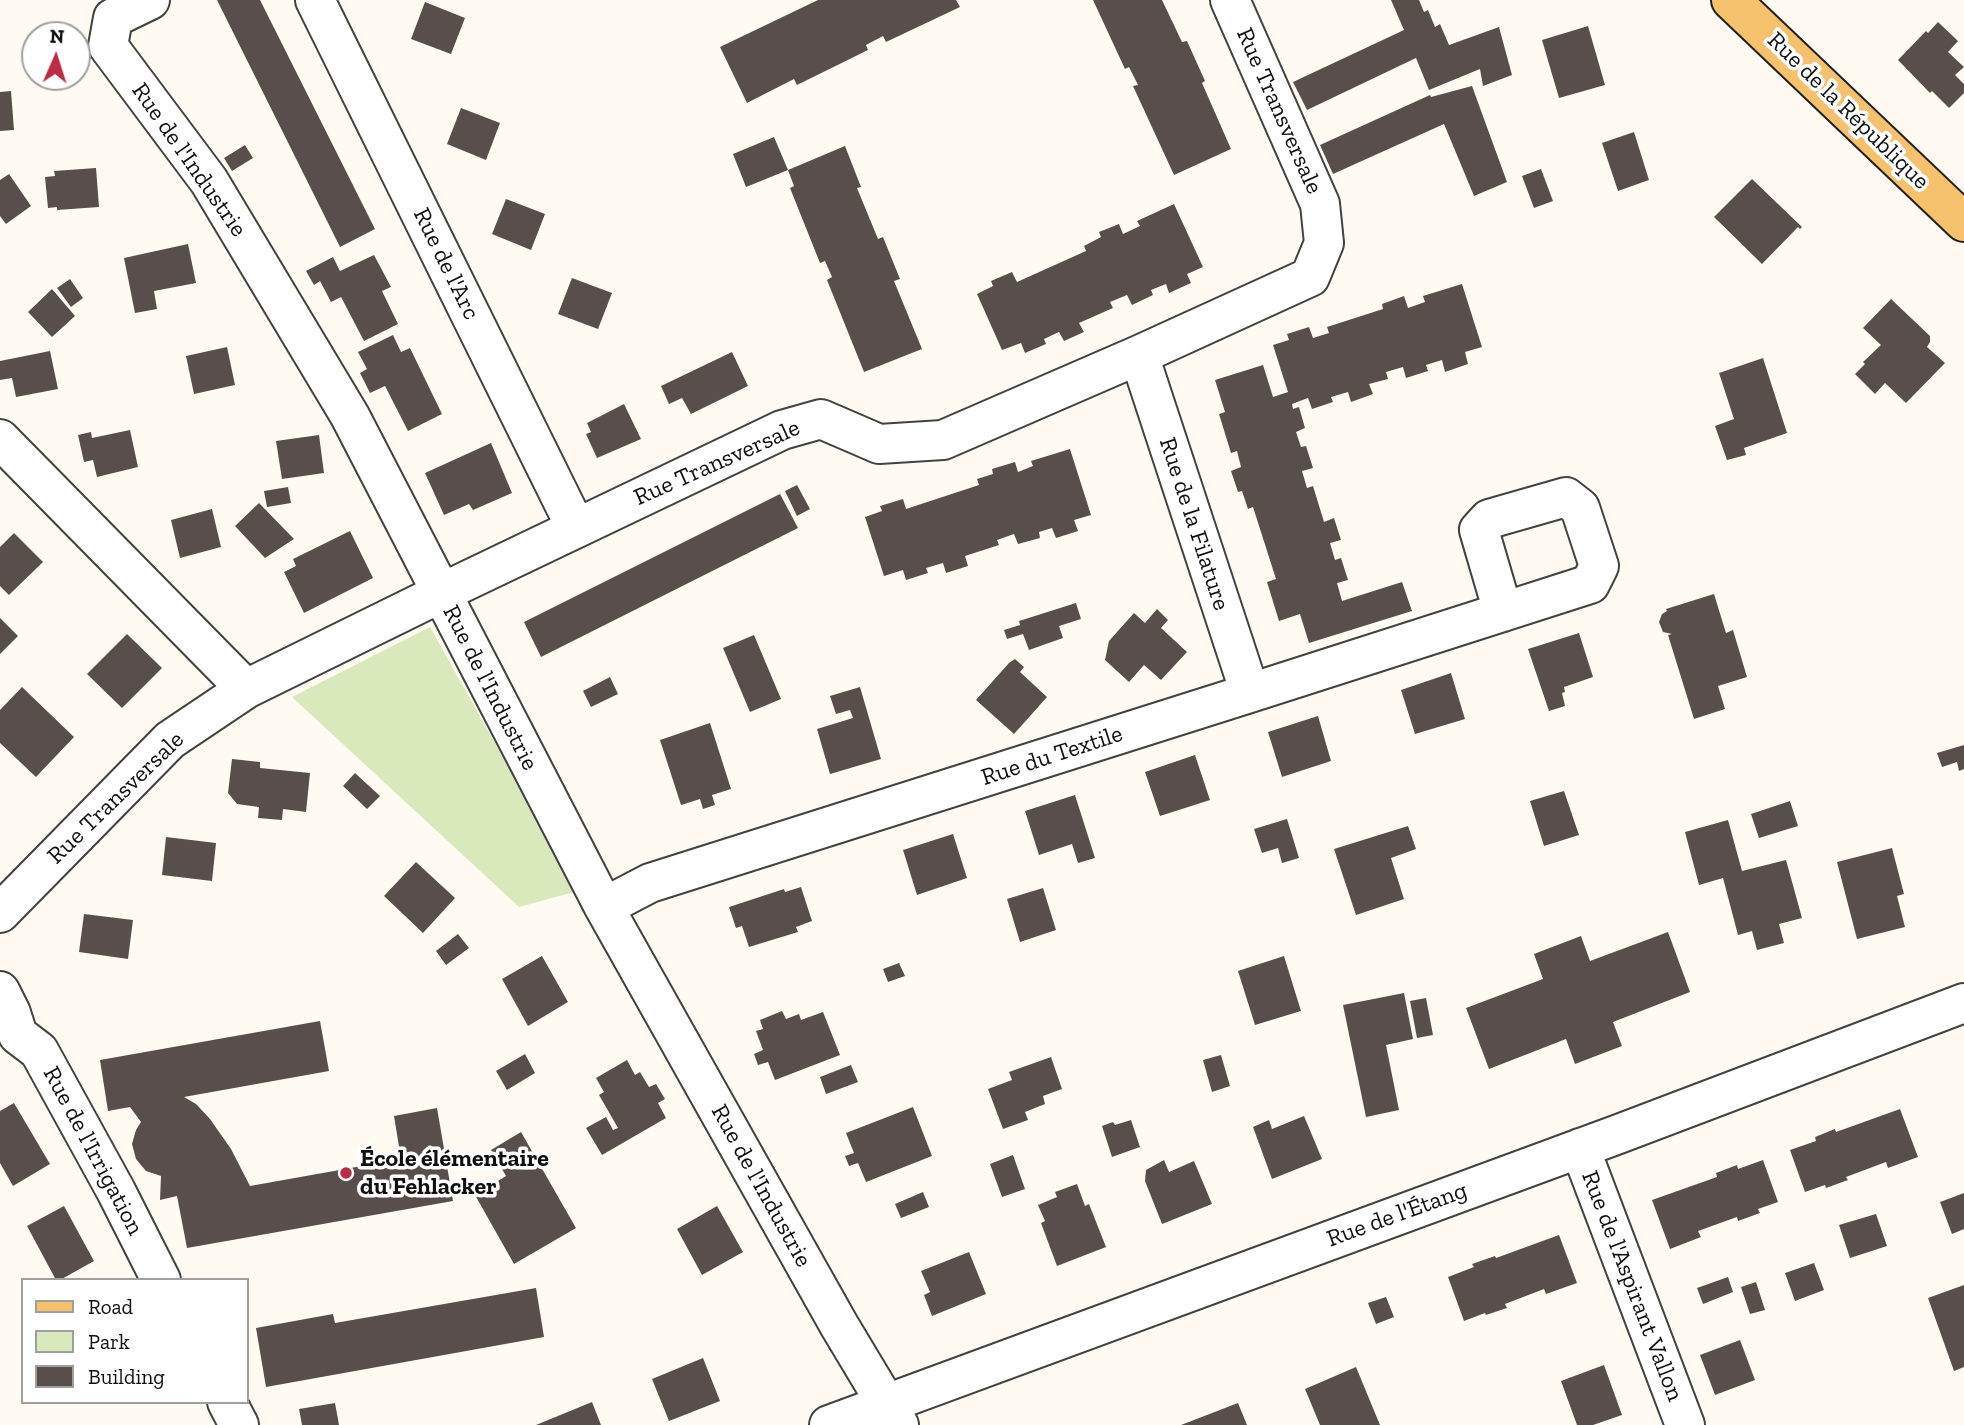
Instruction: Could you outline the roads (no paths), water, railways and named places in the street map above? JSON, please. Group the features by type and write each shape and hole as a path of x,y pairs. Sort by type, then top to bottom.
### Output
{"main road":[{"name":"Rue de la République","path":"1731,0 1964,222"}],"street":[{"name":"Rue de l'Industrie","path":"150,0 113,18 108,46 209,181 350,416 604,907 839,1325 893,1414"},
{"name":"Rue de l'Arc","path":"315,0 576,528"},
{"name":"Rue Transversale","path":"0,913 170,740 246,689 441,593 782,430 821,419 879,444 943,440 1310,277 1324,243 1320,204 1230,0"},
{"name":"Rue de la Filature","path":"1139,355 1250,693"},
{"path":"0,439 246,689"},
{"name":"Rue du Textile","path":"604,907 650,883 1503,612"},
{"name":"Rue de l'Irrigation","path":"0,991 11,1013 9,1047 40,1051 160,1278"},
{"name":"Rue de l'Étang","path":"829,1425 893,1414 1580,1148 1964,1003"},
{"name":"Rue de l'Aspirant Vallon","path":"1580,1148 1685,1425"},
{"path":"227,1404 239,1425"}],"place":[{"name":"École élémentaire du Fehlacker","path":"346,1173"}]}
